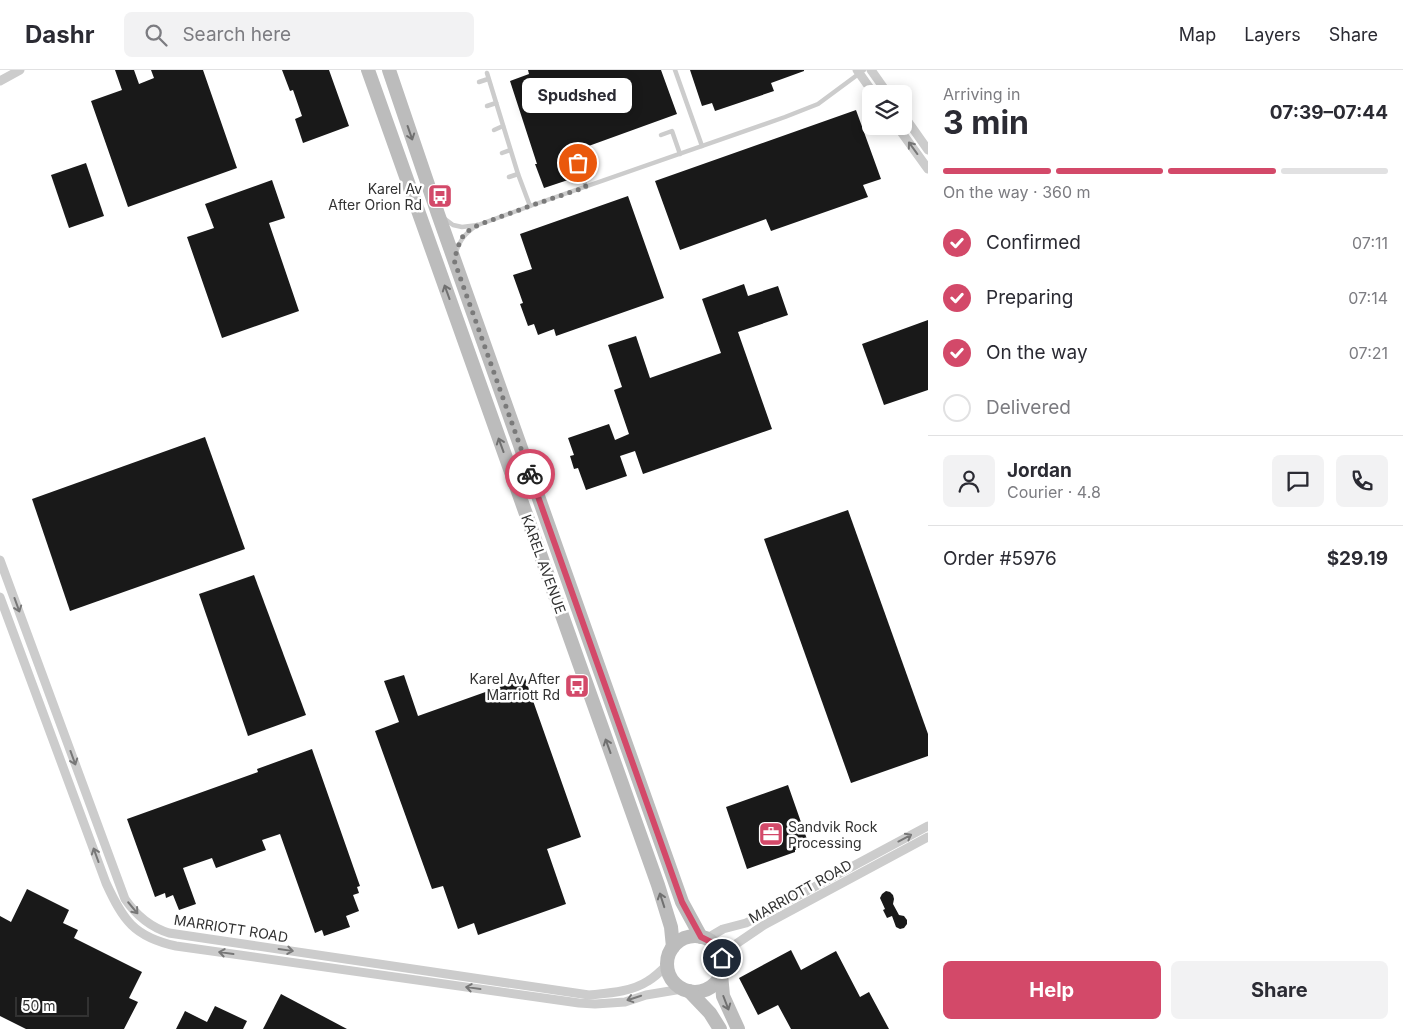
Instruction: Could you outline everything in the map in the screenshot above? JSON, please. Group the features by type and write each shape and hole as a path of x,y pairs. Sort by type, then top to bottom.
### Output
{"main road":[{"name":"KAREL AVENUE","path":"368,70 658,885 671,927 673,947 669,953 667,965"},
{"name":"KAREL AVENUE","path":"387,70 682,902 703,938 713,943 719,950 722,958 722,996 738,1029"},
{"path":"387,70 393,120 388,126"},
{"path":"673,947 685,938 703,938"},
{"path":"667,965 671,979 710,1013 720,1029"},
{"path":"685,990 697,992 711,987 717,981 722,970"}],"street":[{"path":"0,81 20,70"},
{"path":"871,70 882,85"},
{"path":"860,71 869,85"},
{"path":"912,127 928,150"},
{"path":"904,135 928,169"},
{"name":"MARRIOTT ROAD","path":"0,560 125,899 136,913 160,930 169,933 589,995 623,991 640,985 647,982 667,965"},
{"name":"MARRIOTT ROAD","path":"0,597 106,883 123,916 131,926 143,934 156,941 176,946 579,1003 625,1002 646,995 685,990"},
{"name":"MARRIOTT ROAD","path":"703,938 723,929 746,923 928,826"},
{"name":"MARRIOTT ROAD","path":"722,970 730,951 736,944 764,925 928,837"}],"lane":[{"path":"675,70 702,146"},
{"path":"454,260 460,241 465,233 478,225 818,104 860,71"},
{"path":"479,82 488,76 510,150 530,206"},
{"path":"487,106 496,103"},
{"path":"494,130 503,126"},
{"path":"661,135 672,131 680,154"},
{"path":"502,154 510,150"},
{"path":"586,160 578,163 586,187"},
{"path":"509,177 518,174"},
{"path":"438,214 453,225 462,227 478,225"}],"building":[{"path":"115,70 134,70 139,84 154,78 151,70 203,70 237,168 128,207 91,101 122,90"},
{"path":"282,70 329,70 349,126 303,143 295,119 302,116 293,90 290,91"},
{"path":"528,70 661,70 677,114 561,156 568,180 544,188 510,81 529,74"},
{"path":"690,70 804,71 771,83 774,91 715,111 712,103 702,106"},
{"path":"856,110 862,127 862,135 865,135 881,179 863,185 868,197 771,231 766,219 680,250 655,181"},
{"path":"86,163 104,216 69,228 51,175"},
{"path":"272,180 285,218 269,223 299,311 222,338 187,237 214,228 205,204"},
{"path":"628,196 664,298 556,336 554,329 538,335 534,324 528,326 520,304 523,303 513,275 532,269 520,234"},
{"path":"744,284 748,296 778,286 788,315 738,332 772,429 643,474 635,451 620,456 627,476 586,490 578,468 574,469 570,456 574,455 568,438 609,424 615,440 629,434 614,390 622,387 608,345 636,336 650,378 721,353 702,299"},
{"path":"928,320 928,390 884,405 862,344"},
{"path":"205,437 245,549 70,611 32,499"},
{"path":"848,510 928,734 928,756 851,783 764,539"},
{"path":"254,575 306,715 248,736 199,594"},
{"path":"404,675 418,716 525,678 581,837 547,849 566,904 478,935 474,923 458,929 443,886 432,889 375,731 399,722 384,681"},
{"path":"312,749 360,886 357,887 359,893 353,895 359,911 346,916 350,927 324,936 322,930 315,933 280,834 262,840 266,850 216,868 212,858 183,868 196,904 179,910 173,895 166,898 165,893 155,897 127,819 258,772 257,769"},
{"path":"788,785 809,845 747,869 726,807"},
{"path":"27,889 69,910 63,923 78,930 74,938 142,972 129,998 138,1002 124,1029 26,1029 0,1016 0,916 11,922"},
{"path":"886,891 893,895 893,904 899,915 904,916 907,920 904,928 896,927 892,916 887,918 883,910 885,909 880,898"},
{"path":"791,950 801,970 836,951 860,997 869,992 889,1029 791,1029 778,1005 758,1015 739,978"},
{"path":"281,994 347,1029 263,1029"},
{"path":"215,1006 247,1021 243,1029 176,1029 185,1011 207,1022"}],"way so far":[{"path":"530,474 454,260 460,241 465,233 478,225 586,187 578,163"}],"place":[{"name":"Spudshed","path":"578,163"},
{"name":"Karel Av After Orion Rd","path":"440,196"},
{"name":"Karel Av After Marriott Rd","path":"577,686"},
{"name":"Sandvik Rock Processing","path":"771,834"}],"route":[{"path":"530,474 682,902 701,937 713,943 719,950 722,958"}]}
